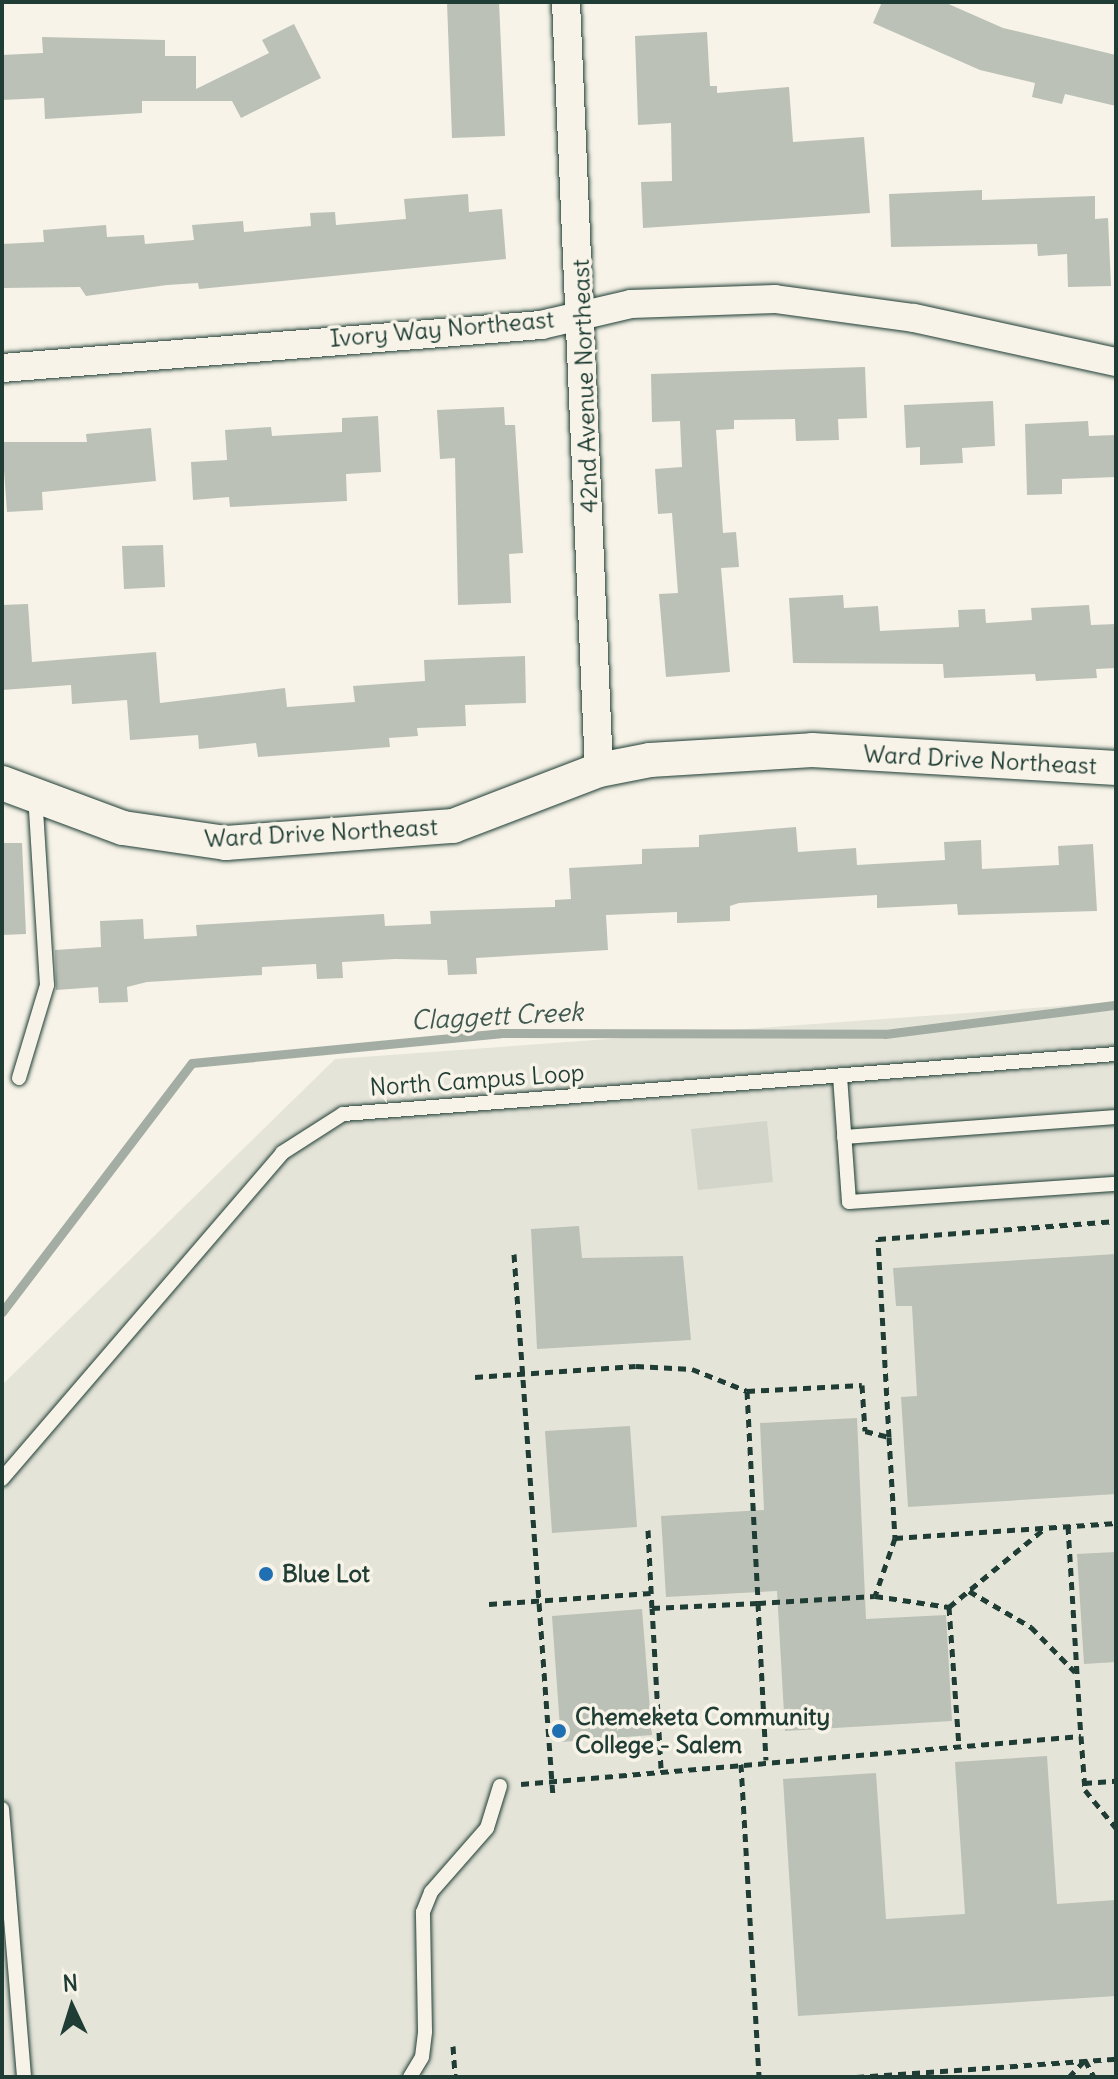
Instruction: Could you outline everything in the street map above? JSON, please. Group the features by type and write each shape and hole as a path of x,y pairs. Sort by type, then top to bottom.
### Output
{"street":[{"name":"42nd Avenue Northeast","path":"566,2 584,313 599,770"},
{"name":"Ivory Way Northeast","path":"2,368 541,325 631,304 775,299 914,318 1116,362"},
{"name":"Ward Drive Northeast","path":"2,783 123,828 226,843 453,826 599,770 650,760 812,750 1116,768"}],"lane":[{"path":"19,1078 47,985 34,796"},
{"name":"North Campus Loop","path":"2,1479 282,1153 310,1130 378,1107 1116,1054"},
{"path":"840,1076 849,1202 1116,1184"},
{"path":"844,1137 1116,1117"},
{"path":"410,2077 422,2057 425,2031 423,1912 431,1892 487,1828 499,1806 500,1786"},
{"path":"2,1809 24,2077"}],"path":[{"path":"875,1596 895,1538 878,1239 1116,1221"},
{"path":"514,1254 553,1797"},
{"path":"475,1377 636,1366 692,1369 747,1391 862,1385 865,1431 889,1437"},
{"path":"747,1391 766,1760"},
{"path":"895,1538 1116,1523"},
{"path":"1068,1526 1084,1783 1097,1809 1116,1828"},
{"path":"652,1608 875,1596 949,1607 1045,1528"},
{"path":"648,1530 661,1768"},
{"path":"969,1591 1031,1627 1076,1672"},
{"path":"489,1604 651,1593"},
{"path":"949,1607 959,1745"},
{"path":"500,1786 661,1768 1081,1736"},
{"path":"741,1764 759,2077"},
{"path":"1084,1783 1116,1781"},
{"path":"453,2046 455,2077"},
{"path":"856,2077 1116,2059"},
{"path":"1069,2077 1085,2060"},
{"path":"1085,2060 1094,2077"},
{"path":"1001,2067 1002,2077"}],"shaded area":[{"name":"Chemeketa Community College - Salem","path":"1116,1002 1116,2077 2,2077 2,1385 335,1059"},
{"path":"767,1121 773,1182 698,1190 691,1129"}],"building":[{"path":"447,2 499,2 505,136 452,138"},
{"path":"882,2 944,2 1003,28 1116,55 1116,106 1065,94 1062,104 1032,97 1035,83 980,70 873,23"},
{"path":"294,24 321,78 241,118 232,101 142,101 142,113 45,119 44,98 2,100 2,55 43,53 42,37 165,40 165,56 196,56 196,89 269,53 262,40"},
{"path":"707,32 710,86 717,86 717,93 789,87 793,142 864,137 870,213 643,228 641,182 672,181 671,123 638,125 635,36"},
{"path":"982,190 982,200 1095,196 1095,219 1108,218 1111,286 1068,287 1067,254 1038,256 1037,244 891,247 889,194"},
{"path":"468,194 469,212 502,209 506,259 199,289 198,283 167,285 86,296 80,287 2,288 2,244 44,242 43,230 106,225 107,237 144,235 145,244 194,240 192,225 243,221 244,232 311,226 310,213 335,212 336,225 406,219 404,199"},
{"path":"865,367 867,418 838,419 839,440 796,441 795,419 734,420 734,429 716,430 723,533 736,532 739,567 721,568 730,672 666,677 659,594 678,593 672,513 658,514 655,469 682,467 680,421 652,422 651,374"},
{"path":"993,401 995,446 962,448 963,463 920,465 920,447 906,448 904,405"},
{"path":"504,407 505,425 515,425 523,553 509,554 511,603 458,605 455,458 440,459 437,410"},
{"path":"378,416 381,472 346,474 347,501 230,507 229,497 193,500 191,462 227,460 225,430 271,427 272,436 342,432 342,418"},
{"path":"1088,421 1089,436 1116,435 1116,477 1062,479 1062,494 1027,495 1025,424"},
{"path":"151,428 156,481 42,492 43,510 7,512 2,442 87,442 86,434"},
{"path":"163,545 165,587 124,589 122,546"},
{"path":"843,595 844,608 878,606 880,631 959,627 958,610 985,609 986,623 1032,620 1031,608 1089,605 1091,625 1116,624 1116,668 1096,669 1097,678 1036,681 1035,674 944,678 943,664 793,663 789,598"},
{"path":"28,604 32,662 156,652 160,703 285,688 287,707 355,702 353,686 425,681 424,660 525,656 526,703 465,705 466,726 417,728 418,736 389,738 390,747 258,757 256,743 199,749 198,735 130,740 127,700 72,704 71,685 2,690 2,605"},
{"path":"796,827 798,852 856,848 857,865 945,860 944,842 981,840 982,869 1059,865 1058,846 1093,844 1097,911 958,915 957,904 877,908 877,895 739,903 730,906 730,921 677,923 677,912 606,915 608,950 476,958 477,974 448,975 447,960 395,959 342,962 343,978 317,979 316,964 262,967 262,975 147,982 127,987 128,1002 99,1003 98,987 56,990 55,950 101,947 100,921 143,919 144,939 197,936 196,925 384,914 385,926 431,924 430,911 555,907 555,900 571,899 569,868 642,864 642,849 699,847 699,835"},
{"path":"2,843 22,843 26,934 2,935"},
{"path":"579,1226 582,1258 683,1256 691,1340 537,1349 531,1229"},
{"path":"1116,1254 1116,1494 908,1507 901,1397 917,1396 912,1306 896,1306 893,1268"},
{"path":"857,1418 866,1619 946,1615 952,1721 785,1731 777,1591 666,1597 661,1516 764,1510 760,1423"},
{"path":"630,1426 637,1527 552,1533 545,1431"},
{"path":"1116,1552 1116,1662 1084,1664 1077,1554"},
{"path":"642,1609 652,1735 561,1742 552,1616"},
{"path":"1047,1756 1057,1904 1116,1900 1116,1996 798,2016 783,1779 876,1773 886,1919 965,1914 955,1762"}],"waterway":[{"name":"Claggett Creek","path":"2,1312 192,1063 501,1033 885,1034 1116,1005"}],"place":[{"name":"Blue Lot","path":"266,1574"},
{"name":"Chemeketa Community College - Salem","path":"559,1731"}]}
